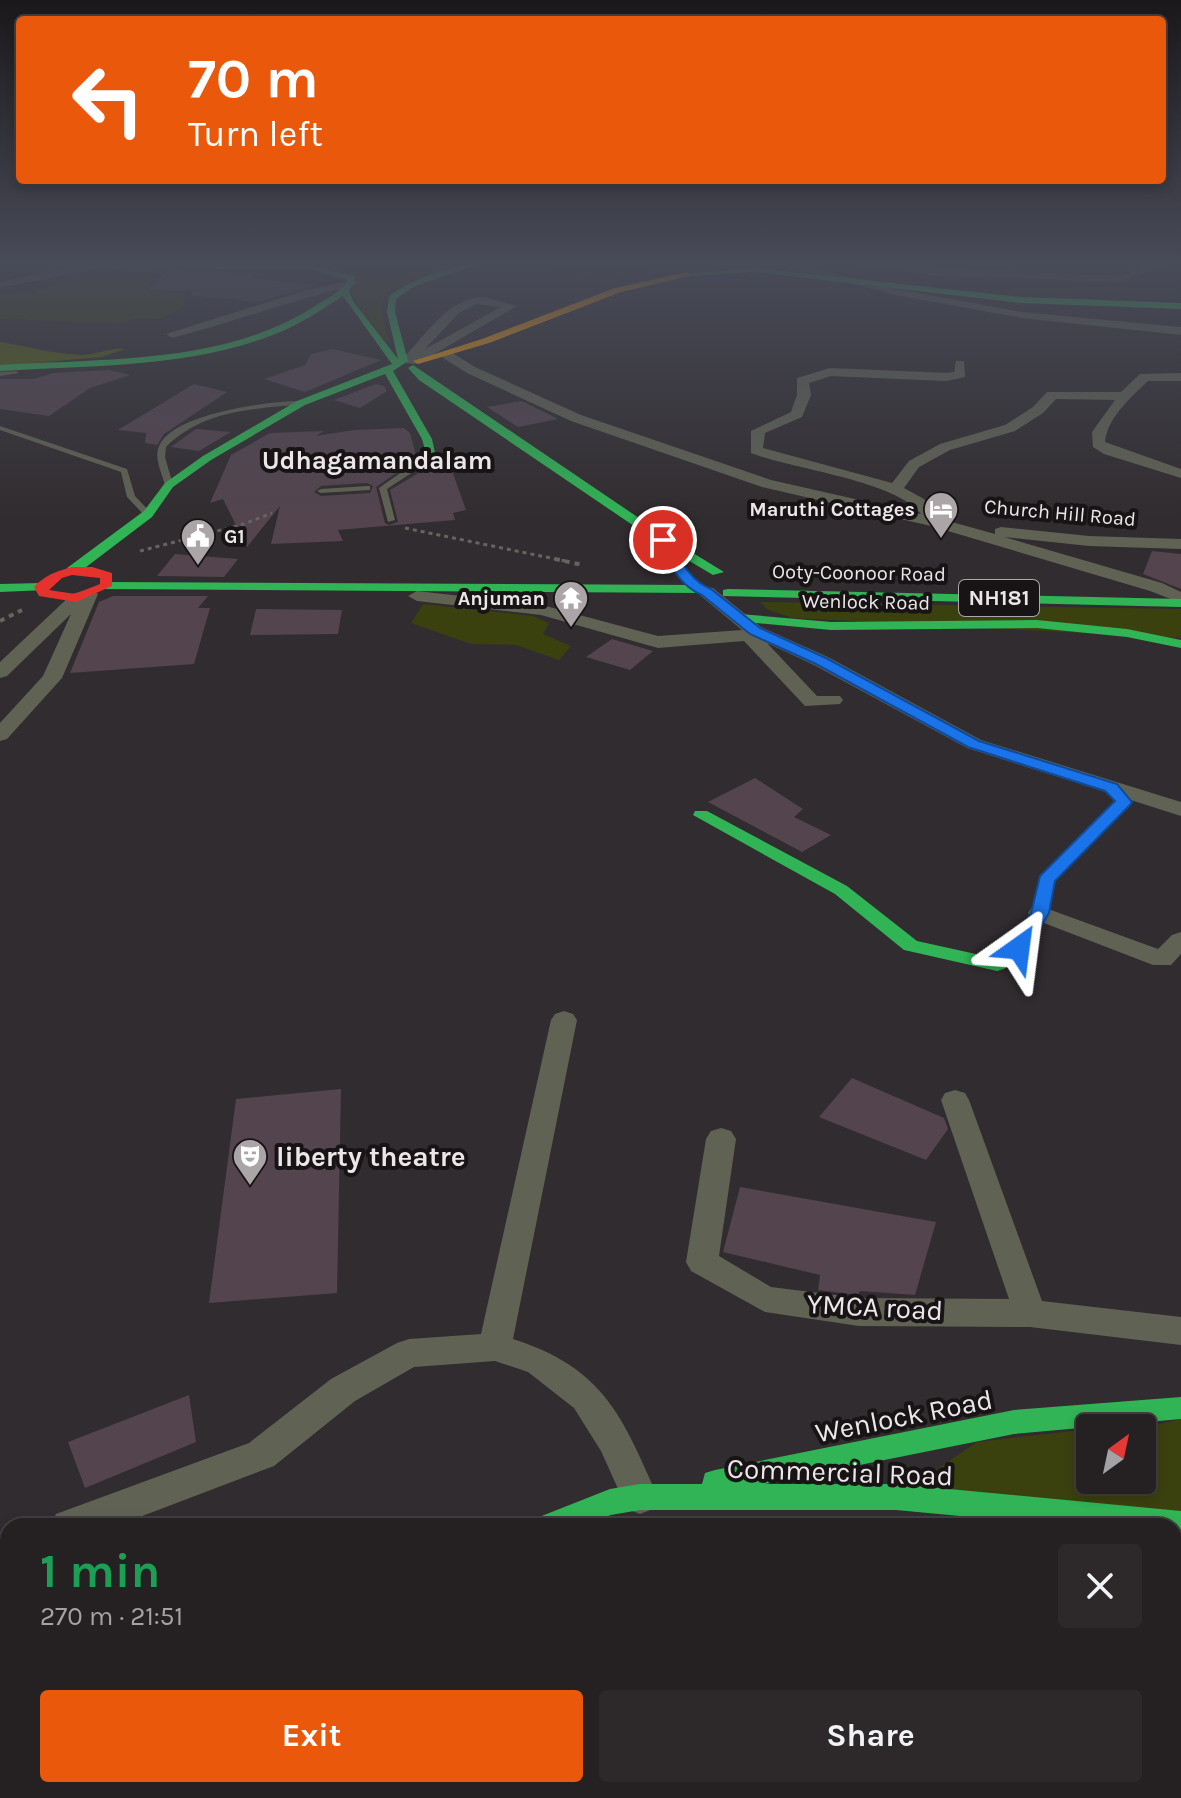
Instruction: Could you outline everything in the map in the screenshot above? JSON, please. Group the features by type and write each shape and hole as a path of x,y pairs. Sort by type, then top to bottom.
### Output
{"main road":[{"path":"5,372 206,348"},
{"path":"387,348 405,364"},
{"path":"401,348 433,460"},
{"path":"72,571 148,514 169,485 309,400 405,364 466,348"},
{"name":"NH181","path":"405,364 663,540 718,572 733,575 735,587 699,588 678,568 663,540"},
{"path":"0,588 41,587 57,575 72,571 92,571 107,576 91,593"},
{"path":"41,587 47,595 699,588 695,577 718,572"},
{"name":"Ooty-Coonoor Road","path":"735,587 817,594 1181,601"},
{"name":"Wenlock Road","path":"745,626 1037,624 1127,633 1181,644"},
{"path":"701,815 841,890 911,946 997,965 1019,948 1040,913 1046,880 1124,802 1111,788"},
{"name":"Wenlock Road","path":"626,1508 1014,1422 1181,1408"},
{"name":"Commercial Road","path":"583,1518 626,1508 896,1497 1090,1518"}],"street":[{"path":"405,364 421,348"},
{"path":"405,364 434,348"},
{"path":"447,355 471,370 576,418 767,484 935,522 1156,587 1181,601"},
{"path":"935,522 919,502 895,490 776,460 756,450 758,431 797,414 804,395 802,381 814,375 830,372 947,377 960,374 960,364"},
{"path":"1181,377 1145,377 1124,396 1099,432 1098,444 1109,451 1181,474"},
{"path":"895,490 914,464 945,447 1010,428 1038,410 1052,395 1124,396"},
{"name":"Church Hill Road","path":"935,522 1089,541 1181,544"},
{"path":"699,588 745,626 812,702 833,700"},
{"path":"0,672 91,593"},
{"path":"0,735 52,678 91,593"},
{"path":"417,596 542,610 658,642 745,626 821,661 974,744 1181,809"},
{"path":"1040,913 1162,959 1181,940"},
{"path":"495,1347 564,1020"},
{"path":"955,1100 1030,1313"},
{"name":"YMCA road","path":"721,1139 702,1262 765,1299 859,1312 1030,1313 1181,1331"},
{"path":"91,1518 261,1455 343,1390 409,1353 495,1347 540,1362 586,1397 615,1441 626,1508"}],"lane":[{"path":"169,485 161,457 162,446 169,436 184,426 282,397 309,400"},
{"path":"253,404 309,400"},
{"path":"0,428 124,471 131,497 148,514"},
{"path":"391,520 383,488 416,466 433,460"},
{"path":"321,491 367,488"}],"path":[{"path":"130,554 244,524 272,513"},
{"path":"404,527 584,565"}],"green space":[{"path":"0,348 30,348 81,355 125,349 102,357 0,366"},
{"path":"760,602 1181,609 1181,638 793,618 768,610"},
{"path":"423,604 533,616 549,623 543,634 571,646 559,660 516,645 471,644 411,623"},
{"path":"1181,1419 1181,1518 1118,1518 896,1497 977,1442 1076,1431 1076,1494 1156,1494 1156,1425"}],"building":[{"path":"333,349 381,360 305,392 264,379 305,365 311,354"},
{"path":"109,370 130,375 90,388 49,416 0,409 0,379 33,379 54,373"},
{"path":"194,384 227,392 164,434 157,445 145,443 146,433 118,430"},
{"path":"376,384 384,386 387,391 360,408 334,400"},
{"path":"521,401 558,419 518,427 487,407"},
{"path":"404,428 410,433 417,459 376,487 385,523 398,522 390,490 427,468 450,465 466,510 453,513 455,520 338,530 343,541 271,544 280,506 247,547 223,499 210,503 231,455 270,433 324,431 316,436 354,430","holes":["367,483 373,486 370,493 321,496 314,492 321,486"]},
{"path":"196,429 231,432 199,451 171,447"},
{"path":"1152,551 1181,554 1181,589 1143,574"},
{"name":"G1","path":"175,554 238,559 224,577 157,576"},
{"path":"113,596 208,596 198,608 210,608 194,664 70,673 99,602"},
{"path":"256,609 342,610 338,634 250,635"},
{"path":"612,639 653,651 630,670 586,657"},
{"path":"755,778 803,809 794,817 831,835 802,852 708,802"},
{"path":"852,1078 944,1118 948,1129 926,1160 819,1117"},
{"path":"341,1089 337,1293 209,1303 236,1099"},
{"path":"740,1187 936,1222 915,1295 860,1291 858,1295 818,1290 820,1275 723,1252"},
{"path":"189,1395 196,1442 85,1488 68,1442"}],"traffic: fast":[{"path":"0,368 139,359 217,348"},
{"path":"385,348 396,363"},
{"path":"400,348 403,361"},
{"path":"72,571 148,514 169,485 207,458 301,403 396,366"},
{"path":"413,368 422,378 663,540 718,572"},
{"path":"388,371 427,439 433,460"},
{"path":"106,586 698,589"},
{"path":"0,588 41,587"},
{"path":"728,593 1181,603"},
{"path":"740,618 831,626 1037,624 1127,633 1181,644"},
{"path":"701,815 841,890 911,946 997,965 1019,948 1040,913 1046,880 1124,802 1111,788"},
{"path":"715,1482 1014,1422 1181,1408"},
{"path":"569,1518 610,1502 640,1497 896,1497 1118,1518"}],"traffic: slow":[{"path":"418,361 464,348"}],"traffic: jam":[{"path":"72,571 92,571 107,576 106,586 76,598 44,593 41,587 57,575 72,571"}],"place":[{"name":"Maruthi Cottages","path":"941,540"},
{"name":"G1","path":"198,567"},
{"name":"Anjuman","path":"571,629"},
{"name":"liberty theatre","path":"250,1187"}],"district":[{"name":"Udhagamandalam","path":"377,460"}],"route":[{"path":"663,540 678,568 698,589 707,592 755,631 821,661 974,744 1111,788 1124,802 1046,880 1040,913 1019,948"}]}
